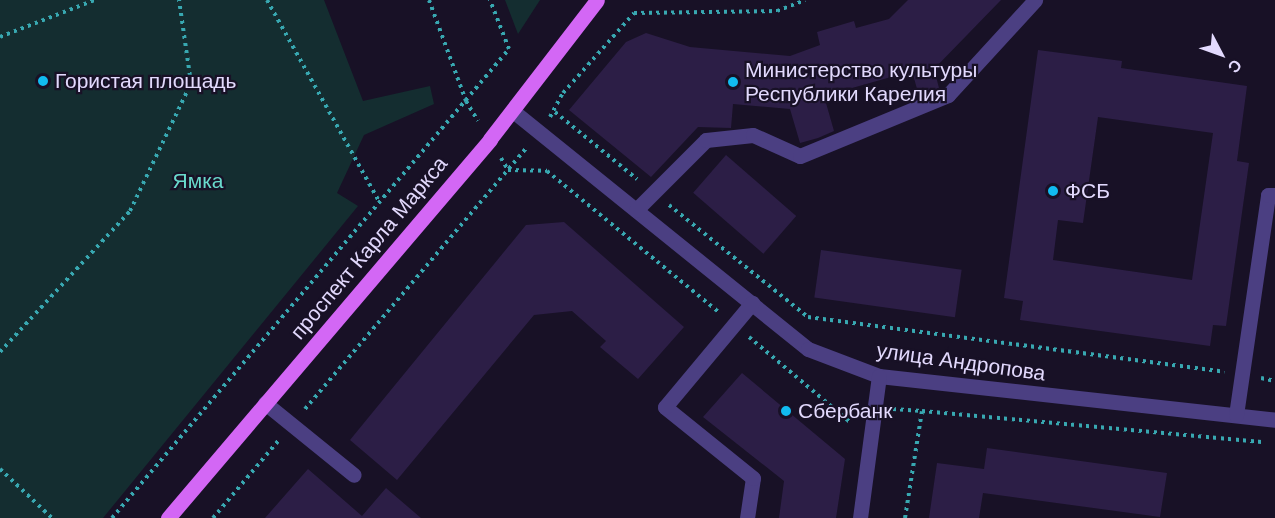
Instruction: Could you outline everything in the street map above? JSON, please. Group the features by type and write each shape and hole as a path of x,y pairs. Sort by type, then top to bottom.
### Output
{"main road":[{"name":"проспект Карла Маркса","path":"168,518 513,111 597,0"}],"street":[{"path":"636,210 706,140 753,135 800,156 948,95 1035,0"},
{"name":"улица Андропова","path":"513,111 808,349 879,376 1275,420"},
{"path":"1236,416 1268,195 1275,195"},
{"path":"747,518 753,478 665,406 752,303"},
{"path":"860,518 879,376"},
{"path":"265,403 294,422 354,475"}],"path":[{"path":"0,37 95,0"},
{"path":"0,352 130,211 191,83 179,0"},
{"path":"267,0 379,201"},
{"path":"429,0 466,101"},
{"path":"112,518 509,49 489,0"},
{"path":"213,518 538,133 555,112 563,93 634,13 777,11 805,0"},
{"path":"555,112 808,317 1242,374 1275,381"},
{"path":"904,518 922,411 1275,443"},
{"path":"0,469 52,518"}],"green space":[{"name":"Ямка","path":"0,0 324,0 363,101 430,86 434,104 364,135 337,193 358,206 103,518 0,518"},
{"path":"505,0 540,0 518,34"}],"building":[{"name":"Министерство культуры Республики Карелия","path":"908,0 1001,0 934,69 939,88 919,96 912,71 824,96 834,131 818,138 800,143 790,109 733,104 731,128 698,127 651,177 569,110 626,42 646,33 690,47 790,56 820,45 817,32 854,21 856,28 889,19"},
{"name":"ФСБ","path":"1038,50 1122,61 1121,68 1247,86 1237,161 1249,163 1226,326 1213,325 1210,346 1020,320 1023,301 1004,298","holes":["1098,117 1213,133 1192,280 1053,260 1058,220 1083,223"]},
{"path":"726,155 796,216 763,254 693,193"},
{"path":"564,222 684,327 638,379 600,347 606,341 572,311 534,315 397,480 350,440 526,225"},
{"path":"821,250 962,270 955,317 814,298"},
{"path":"742,373 845,459 836,518 779,518 784,481 703,417"},
{"path":"987,448 1167,473 1160,517 983,493 979,518 929,518 937,463 984,469"},
{"path":"308,469 362,516 386,488 421,518 265,518"}],"place":[{"name":"Гористая площадь","path":"43,81"},
{"name":"Министерство культуры Республики Карелия","path":"733,82"},
{"name":"ФСБ","path":"1053,191"},
{"name":"Сбербанк","path":"786,411"}]}
